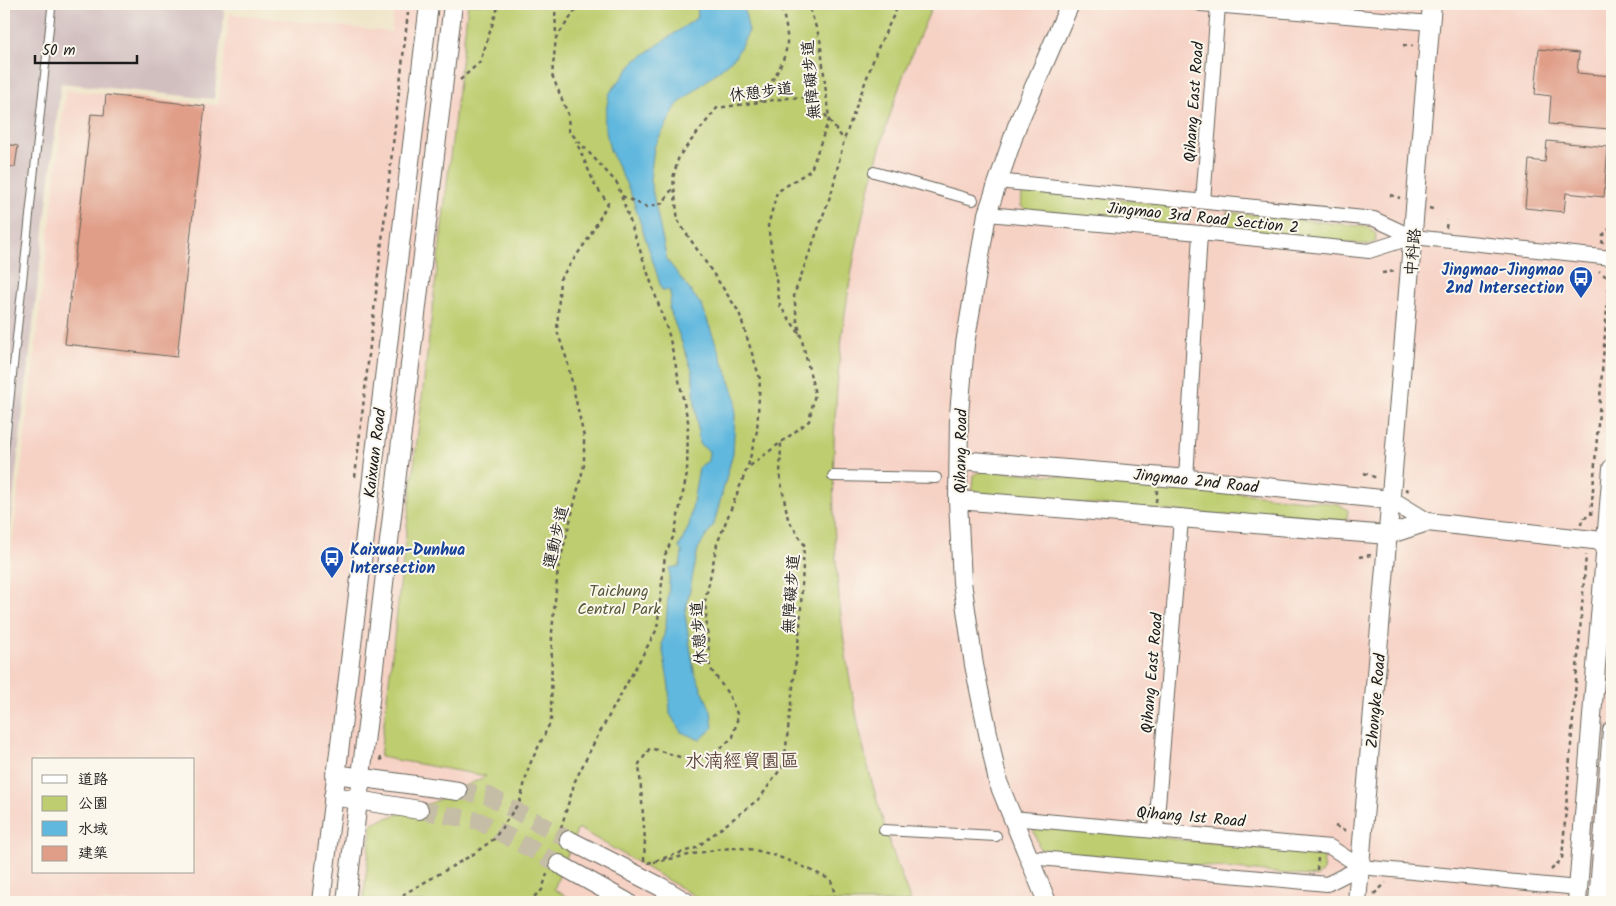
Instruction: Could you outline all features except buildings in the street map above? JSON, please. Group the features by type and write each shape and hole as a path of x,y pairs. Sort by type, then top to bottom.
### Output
{"street":[{"name":"Kaixuan Road","path":"321,902 335,774 430,4"},
{"name":"Kaixuan Road","path":"346,902 453,4"},
{"name":"Qihang Road","path":"1048,902 998,782 974,665 962,582 958,500 960,460 959,414 965,344 987,214 1017,126 1070,4"},
{"path":"1201,4 1431,23"},
{"name":"中科路","path":"1391,500 1432,4"},
{"name":"Qihang East Road","path":"1203,201 1218,6"},
{"path":"874,172 973,200"},
{"name":"Jingmao 3rd Road Section 2","path":"997,181 1374,218 1413,237 1612,258"},
{"name":"Jingmao 3rd Road Section 2","path":"987,214 1200,233 1369,251 1413,237"},
{"path":"1186,479 1200,233"},
{"name":"Jingmao 2nd Road","path":"960,460 1186,479 1391,500 1427,522"},
{"path":"1578,895 1609,541 1612,468"},
{"path":"833,476 936,478"},
{"name":"Jingmao 2nd Road","path":"958,500 1388,534 1427,522 1609,541"},
{"name":"Zhongke Road","path":"1358,902 1391,500"},
{"name":"Qihang East Road","path":"1156,830 1181,519"},
{"path":"1598,902 1612,730"},
{"path":"335,774 360,779 458,791"},
{"path":"333,796 358,802 419,810"},
{"name":"Qihang 1st Road","path":"1012,818 1330,847 1361,867 1578,895"},
{"path":"884,830 996,836"},
{"path":"564,838 661,887 686,902"},
{"path":"1028,857 1327,884 1361,867"},
{"path":"554,868 627,902"}],"lane":[{"path":"4,455 52,4"},
{"path":"4,364 13,365"}],"path":[{"path":"354,487 409,4"},
{"path":"458,81 480,62 499,4"},
{"path":"555,4 556,38 552,75 568,114 569,131 617,183 673,354 688,421 687,474 674,535 665,555 657,628 579,773 564,838"},
{"path":"556,38 579,5 583,4"},
{"path":"605,4 615,6 615,4"},
{"path":"760,102 788,52 787,26 780,4"},
{"name":"無障礙步道","path":"644,864 696,848 760,798 784,764 800,626 804,544 788,519 780,477 781,441 809,421 815,394 800,334 780,306 768,226 777,192 811,170 828,119 820,39 808,4"},
{"path":"800,334 794,295 832,191 844,140 876,50 899,4"},
{"name":"休憩步道","path":"644,864 645,840 639,764 650,748 680,757 711,757 733,737 738,716 729,696 710,668 705,602 717,544 748,466 757,432 760,378 738,312 678,221 673,178 679,156 717,108 760,102 812,97 844,140"},
{"name":"運動步道","path":"398,902 404,894 472,855 494,838 520,801 529,766 551,721 552,632 558,569 584,465 584,437 567,360 557,331 560,279 588,239 608,203 595,185 574,137"},
{"path":"622,196 647,207 663,203 674,186"},
{"path":"1603,235 1612,226"},
{"path":"1582,519 1590,515 1609,282 1608,278 1598,270"},
{"path":"748,466 781,441"},
{"path":"1156,503 1157,489"},
{"path":"1551,870 1562,859 1586,556 1582,551"},
{"path":"1315,883 1320,846"},
{"path":"644,864 738,848 760,852 810,869 831,880 835,895 830,902"},
{"path":"528,902 542,890 554,868"}],"shaded area":[{"path":"4,4 225,4 214,99 61,83 4,576"},
{"name":"水湳經貿園區","path":"395,4 1612,4 1612,902 4,902 4,613 66,90 218,105 230,14 391,32"}],"green space":[{"name":"Taichung Central Park","path":"468,4 933,4 900,85 870,184 849,286 837,390 834,495 839,599 854,702 878,804 911,902 705,902 578,828 554,889 576,902 363,902 372,823 434,802 486,776 380,757"},
{"path":"1030,190 1178,206 1175,226 1028,212 1021,206 1022,194"},
{"path":"1227,212 1368,227 1376,234 1375,242 1369,245 1225,230"},
{"path":"984,470 1179,486 1338,504 1348,510 1347,518 1337,525 982,495 972,489 973,475"},
{"path":"1032,825 1314,853 1324,857 1323,872 1317,877 1040,850"}],"water":[{"path":"697,4 743,4 749,31 735,57 677,105 654,147 650,180 667,260 702,306 736,398 733,453 714,524 698,549 685,614 694,671 711,711 713,728 700,740 681,732 670,714 669,687 662,645 666,624 670,568 680,566 682,552 679,547 689,526 699,467 708,461 709,451 699,444 692,370 669,308 671,297 669,290 662,290 631,194 610,150 604,122 609,94 635,61 698,17"}],"tunnel":[{"path":"458,791 487,795 569,840"},
{"path":"419,810 479,821 559,864"}],"place":[{"name":"Jingmao-Jingmao 2nd Intersection","path":"1581,299"},
{"name":"Kaixuan-Dunhua Intersection","path":"332,579"}],"district":[{"name":"水湳經貿園區","path":"742,760"}]}
